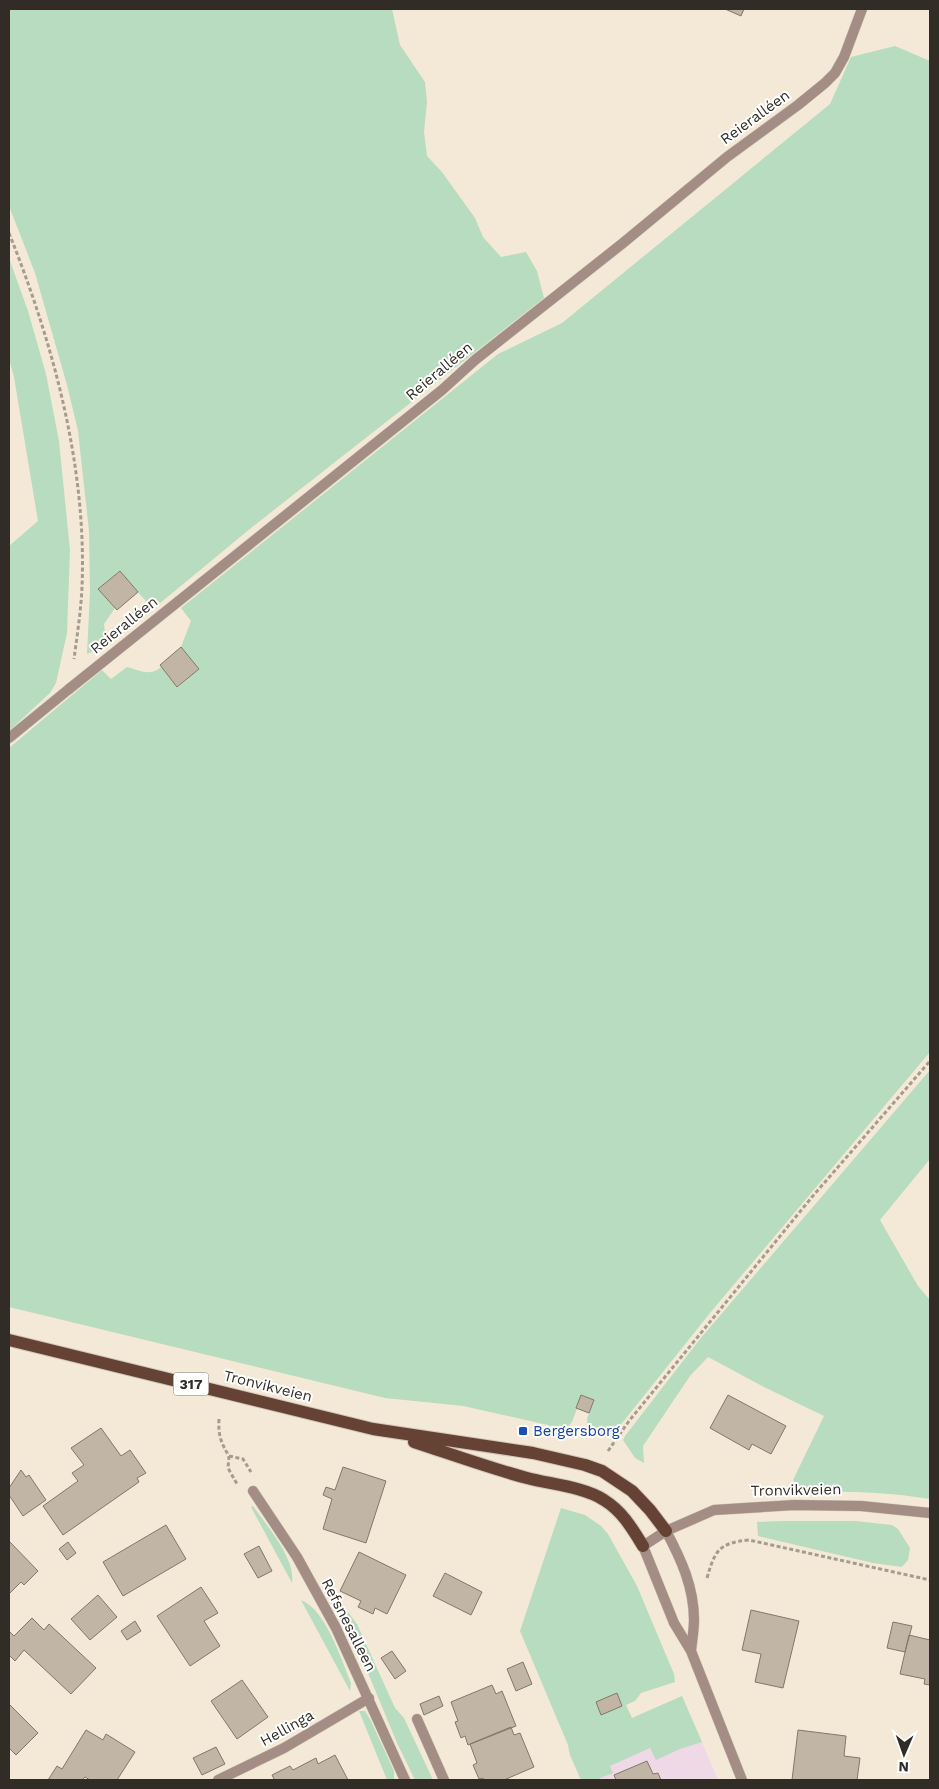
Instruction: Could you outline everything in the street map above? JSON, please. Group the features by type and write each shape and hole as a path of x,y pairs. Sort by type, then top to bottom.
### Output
{"main road":[{"name":"Tronvikveien","path":"9,1340 373,1429 525,1478 588,1492 603,1499 615,1508 630,1524 643,1546"},
{"name":"Tronvikveien","path":"373,1429 533,1453 602,1470 632,1490 666,1531"}],"street":[{"name":"Reieralléen","path":"9,738 442,390 475,360 623,243 727,157 825,83 836,73 844,57 862,9"},
{"name":"Refsnesalleen","path":"253,1491 297,1558 336,1628 405,1780"},
{"name":"Tronvikveien","path":"643,1546 666,1531 714,1510 794,1504 861,1506 930,1513"},
{"path":"666,1531 681,1558 690,1586 694,1620 691,1651"},
{"path":"643,1546 674,1623 691,1651 742,1780"},
{"name":"Hellinga","path":"218,1780 284,1748 369,1698"},
{"path":"417,1718 444,1780"}],"path":[{"path":"9,233 50,350 67,420 78,488 82,539 82,589 69,690"},
{"path":"608,1451 629,1421 812,1197 930,1061"},
{"path":"219,1419 218,1431 221,1444 229,1456 228,1468 240,1488 253,1491 255,1478 243,1459 229,1456"},
{"path":"706,1583 712,1559 720,1547 734,1541 749,1540 930,1580"}],"shaded area":[{"path":"682,1696 718,1780 581,1780 568,1746"}],"green space":[{"path":"9,9 392,9 400,45 425,82 427,102 424,132 427,156 442,172 475,218 483,237 501,257 526,252 537,271 544,298 251,528 153,609 119,571 98,589 115,608 104,624 106,640 87,654 90,591 89,531 78,431 35,273 9,206"},
{"path":"895,46 930,61 930,1052 710,1313 611,1437 593,1436 588,1432 587,1419 594,1400 582,1395 572,1422 564,1431 548,1425 463,1406 385,1398 9,1307 9,748 102,670 111,679 127,667 153,672 161,667 178,687 199,669 181,647 191,621 181,608 498,354 562,323 830,104 851,57"},
{"path":"9,258 28,311 46,374 59,441 70,550 67,633 56,683 50,693 9,731 9,546 38,521 14,377 9,359"},
{"path":"930,1070 930,1159 880,1220 918,1286 930,1300 930,1499 866,1492 802,1492 793,1480 824,1416 708,1357 690,1376 643,1446 644,1463 635,1458 623,1440 625,1436 700,1339"},
{"path":"253,1506 285,1553 290,1564 292,1583 251,1507"},
{"path":"561,1508 585,1515 601,1526 608,1534 637,1586 674,1674 675,1682 641,1693 635,1701 626,1705 632,1718 682,1696 702,1742 656,1760 650,1748 610,1766 613,1773 600,1778 600,1780 581,1780 520,1631"},
{"path":"855,1521 892,1525 898,1529 910,1548 908,1560 902,1567 873,1563 758,1536 757,1522"},
{"path":"301,1600 310,1605 318,1614 332,1636 351,1683 350,1691"},
{"path":"348,1612 357,1624 395,1708 404,1718 433,1780 415,1780 397,1743 344,1615"},
{"path":"359,1711 365,1711 370,1719 394,1771 394,1779 387,1780"}],"building":[{"path":"725,9 744,9 741,16"},
{"path":"120,571 138,592 117,610 98,589"},
{"path":"181,647 199,669 177,687 160,665"},
{"path":"581,1395 594,1400 589,1413 576,1408"},
{"path":"728,1395 786,1426 771,1454 752,1444 749,1450 710,1428"},
{"path":"101,1428 121,1456 130,1450 146,1473 137,1478 139,1482 63,1535 43,1506 78,1481 72,1473 84,1465 71,1448"},
{"path":"343,1467 386,1481 366,1543 323,1529 332,1499 323,1495 326,1487 335,1490"},
{"path":"21,1470 26,1477 29,1475 46,1500 23,1516 9,1495 9,1488"},
{"path":"166,1525 186,1559 123,1596 103,1562"},
{"path":"9,1541 38,1571 24,1585 21,1582 9,1594"},
{"path":"68,1542 76,1553 67,1560 59,1549"},
{"path":"259,1546 272,1571 258,1578 244,1554"},
{"path":"359,1552 406,1575 387,1614 375,1608 373,1614 358,1607 361,1601 340,1591"},
{"path":"445,1573 482,1592 471,1615 433,1596"},
{"path":"201,1587 218,1613 204,1621 220,1646 190,1666 157,1616"},
{"path":"98,1595 117,1617 90,1640 71,1619"},
{"path":"751,1610 799,1621 783,1688 755,1682 761,1654 742,1650"},
{"path":"32,1618 44,1630 49,1624 96,1668 71,1694 24,1650 15,1661 9,1655 9,1631 14,1636"},
{"path":"135,1621 141,1631 127,1640 121,1631"},
{"path":"893,1622 912,1626 905,1652 887,1648"},
{"path":"909,1635 930,1640 930,1685 924,1684 925,1679 900,1674"},
{"path":"392,1651 406,1671 395,1679 381,1658"},
{"path":"523,1662 532,1684 516,1691 507,1669"},
{"path":"242,1680 268,1717 237,1739 211,1701"},
{"path":"492,1685 496,1694 502,1691 516,1726 468,1745 465,1736 461,1738 455,1722 458,1721 451,1702"},
{"path":"617,1693 622,1706 601,1715 596,1702"},
{"path":"439,1696 443,1706 424,1715 420,1704"},
{"path":"9,1704 38,1733 16,1755 9,1748"},
{"path":"511,1727 514,1735 520,1733 534,1767 504,1780 479,1779 473,1765 477,1763 470,1744"},
{"path":"86,1730 103,1740 106,1734 135,1752 117,1780 90,1780 85,1777 82,1780 48,1780 57,1766 62,1769"},
{"path":"798,1730 846,1736 844,1756 860,1758 857,1780 792,1780"},
{"path":"216,1747 225,1764 202,1775 193,1758"},
{"path":"335,1755 348,1780 272,1780 274,1779 272,1775 290,1766 293,1770 316,1758 318,1764"},
{"path":"647,1761 653,1774 658,1773 661,1780 616,1780 614,1775"}],"place":[{"name":"Bergersborg","path":"523,1431"}]}
